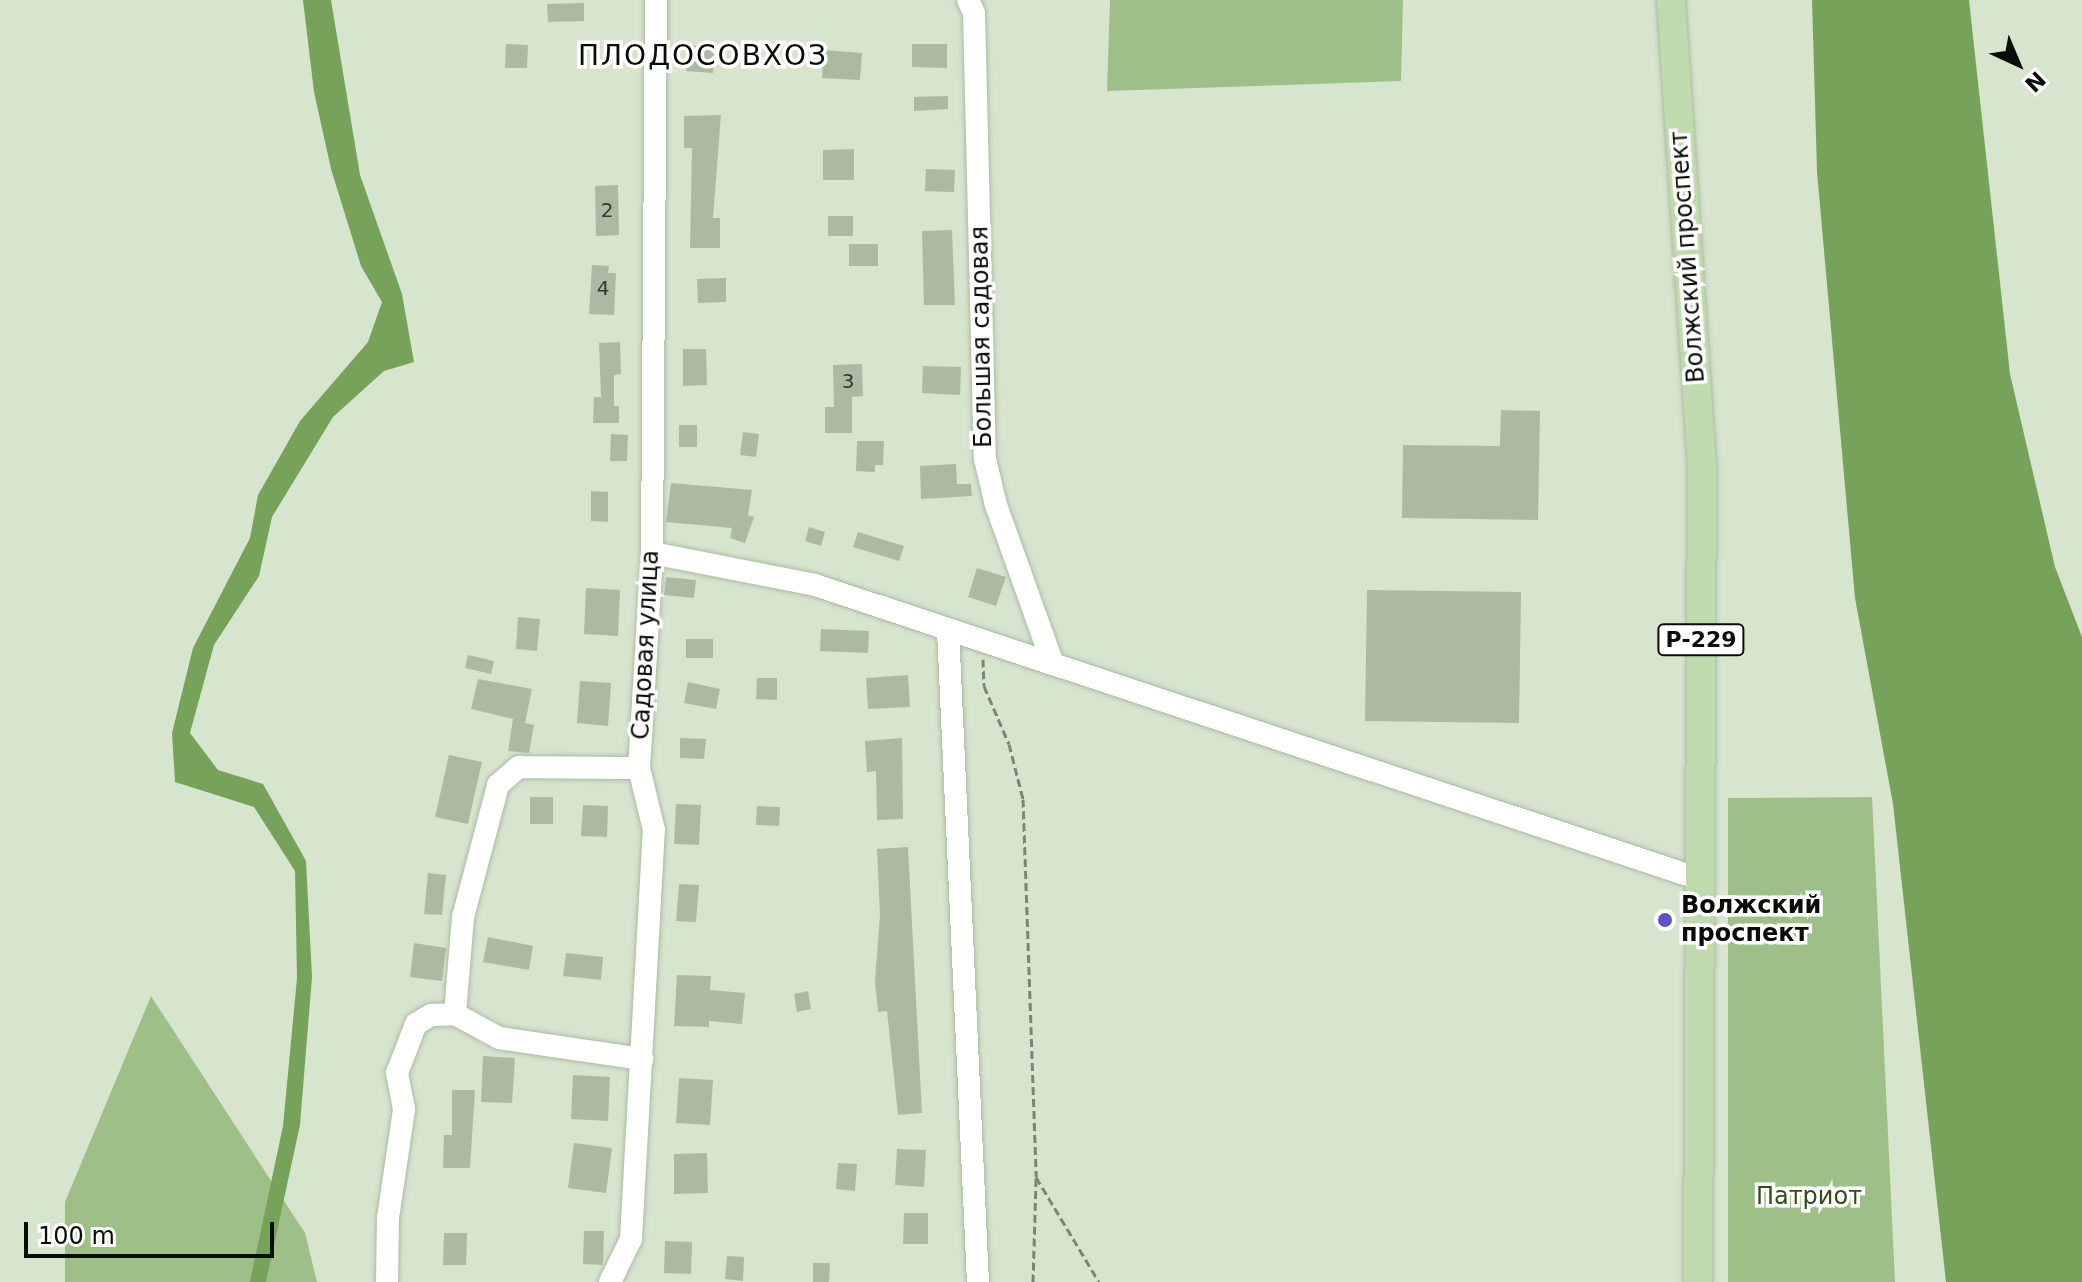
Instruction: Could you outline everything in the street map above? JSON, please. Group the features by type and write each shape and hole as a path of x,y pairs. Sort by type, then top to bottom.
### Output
{"main road":[{"name":"Волжский проспект","path":"1671,0 1702,462 1698,1282"}],"street":[{"name":"Садовая улица","path":"610,1282 631,1239 654,830 639,768 652,553 656,0"},
{"name":"Большая садовая","path":"968,0 974,13 985,459 996,505 1053,664"},
{"path":"652,553 815,585 1700,879"},
{"path":"948,630 978,1282"},
{"path":"455,1014 463,917 498,785 519,767 639,768"},
{"path":"387,1282 388,1218 404,1109 397,1073 416,1024 431,1015 455,1014 499,1038 642,1059"}],"path":[{"path":"983,641 984,686 1009,744 1023,799 1036,1177 1033,1282"},
{"path":"1036,1177 1099,1282"}],"green space":[{"path":"1110,0 1403,0 1401,81 1107,91"},
{"name":"Патриот","path":"1872,797 1895,1282 1728,1282 1728,798"},
{"path":"151,996 305,1233 317,1282 65,1282 65,1202"}],"shaded area":[{"path":"303,0 331,0 360,175 402,294 414,362 384,371 333,417 272,517 259,576 214,645 190,733 218,770 263,784 306,861 312,977 300,1125 266,1282 250,1282 283,1126 297,978 295,871 254,807 175,782 172,733 193,648 250,538 258,495 300,421 368,342 382,302 361,266 331,169 314,92"},
{"path":"1812,0 1969,0 2010,374 2055,567 2082,637 2082,1282 1946,1282 1893,804 1855,598 1817,172"}],"building":[{"path":"584,3 584,21 548,22 547,4"},
{"path":"506,44 528,45 527,68 505,68"},
{"path":"912,44 947,44 947,68 912,67"},
{"path":"688,45 715,47 713,73 686,71"},
{"path":"824,50 862,53 860,80 822,78"},
{"path":"948,96 948,109 914,111 914,97"},
{"path":"721,115 713,218 720,218 720,248 690,248 692,148 684,148 684,116"},
{"path":"854,149 854,180 823,180 823,150"},
{"path":"926,169 955,170 954,192 925,191"},
{"path":"618,185 619,235 596,236 595,186"},
{"path":"828,216 853,216 853,236 828,236"},
{"path":"952,230 955,305 924,305 922,231"},
{"path":"849,244 878,244 878,266 849,266"},
{"path":"592,265 609,266 608,273 616,273 614,315 589,314"},
{"path":"726,278 726,302 698,303 697,279"},
{"path":"620,342 621,374 614,375 614,406 619,406 619,423 593,423 594,397 601,397 599,343"},
{"path":"683,349 706,349 707,385 683,386"},
{"path":"862,364 863,396 852,397 852,433 825,433 825,407 834,407 833,365"},
{"path":"923,366 961,367 960,395 922,393"},
{"path":"1501,410 1540,411 1538,520 1402,518 1403,445 1500,446"},
{"path":"679,425 697,425 697,447 679,447"},
{"path":"743,432 759,434 756,457 740,455"},
{"path":"611,434 628,435 627,461 610,461"},
{"path":"857,441 884,441 883,465 875,465 875,472 856,471"},
{"path":"956,464 957,484 971,484 972,496 921,499 920,466"},
{"path":"671,483 752,490 748,515 754,517 745,543 730,538 732,528 666,522"},
{"path":"591,491 608,492 608,522 591,521"},
{"path":"809,527 825,532 821,546 805,541"},
{"path":"858,532 904,546 899,561 853,547"},
{"path":"977,568 1006,577 996,606 968,597"},
{"path":"666,577 696,580 694,598 664,595"},
{"path":"586,588 620,590 618,636 584,634"},
{"path":"1367,590 1521,592 1519,723 1365,721"},
{"path":"518,617 540,619 537,651 516,649"},
{"path":"821,629 869,631 868,653 820,651"},
{"path":"686,639 713,639 713,658 686,658"},
{"path":"468,655 494,661 491,674 465,668"},
{"path":"908,675 910,707 868,709 866,678"},
{"path":"757,678 777,678 777,700 756,699"},
{"path":"478,679 532,689 525,723 534,725 529,753 508,751 513,719 471,709"},
{"path":"580,681 611,683 608,726 577,723"},
{"path":"688,682 720,689 716,709 684,703"},
{"path":"680,738 706,739 704,759 680,758"},
{"path":"902,738 903,819 877,820 876,771 867,772 865,741"},
{"path":"449,755 482,762 468,824 435,817"},
{"path":"530,797 553,797 553,824 530,824"},
{"path":"676,804 701,805 699,845 674,844"},
{"path":"583,805 608,806 607,837 581,836"},
{"path":"757,806 780,807 779,826 756,825"},
{"path":"908,847 922,1113 898,1115 887,1011 878,1012 875,981 880,915 877,849"},
{"path":"428,873 446,875 442,915 424,914"},
{"path":"679,884 699,885 696,922 676,921"},
{"path":"488,937 533,946 529,970 483,962"},
{"path":"414,943 446,948 442,981 410,977"},
{"path":"566,953 603,957 601,980 563,976"},
{"path":"677,975 711,976 710,990 745,993 742,1024 709,1021 709,1027 674,1026"},
{"path":"808,991 811,1009 797,1012 794,994"},
{"path":"483,1056 515,1058 512,1103 481,1102"},
{"path":"573,1075 610,1077 608,1121 571,1119"},
{"path":"679,1078 713,1080 710,1125 676,1123"},
{"path":"452,1090 475,1090 470,1168 443,1168 444,1135 452,1135"},
{"path":"574,1143 612,1148 606,1193 568,1188"},
{"path":"897,1149 926,1150 924,1187 895,1185"},
{"path":"707,1153 708,1193 674,1194 674,1154"},
{"path":"838,1163 857,1164 855,1191 836,1189"},
{"path":"904,1213 928,1213 928,1244 903,1244"},
{"path":"584,1231 604,1231 603,1265 583,1264"},
{"path":"444,1233 467,1233 466,1265 443,1265"},
{"path":"665,1241 692,1242 691,1274 664,1273"},
{"path":"727,1256 744,1257 743,1281 725,1279"},
{"path":"813,1263 830,1263 829,1282 813,1282"}],"place":[{"name":"Волжский проспект","path":"1665,920"}],"district":[{"name":"ПЛОДОСОВХОЗ","path":"703,56"}]}
